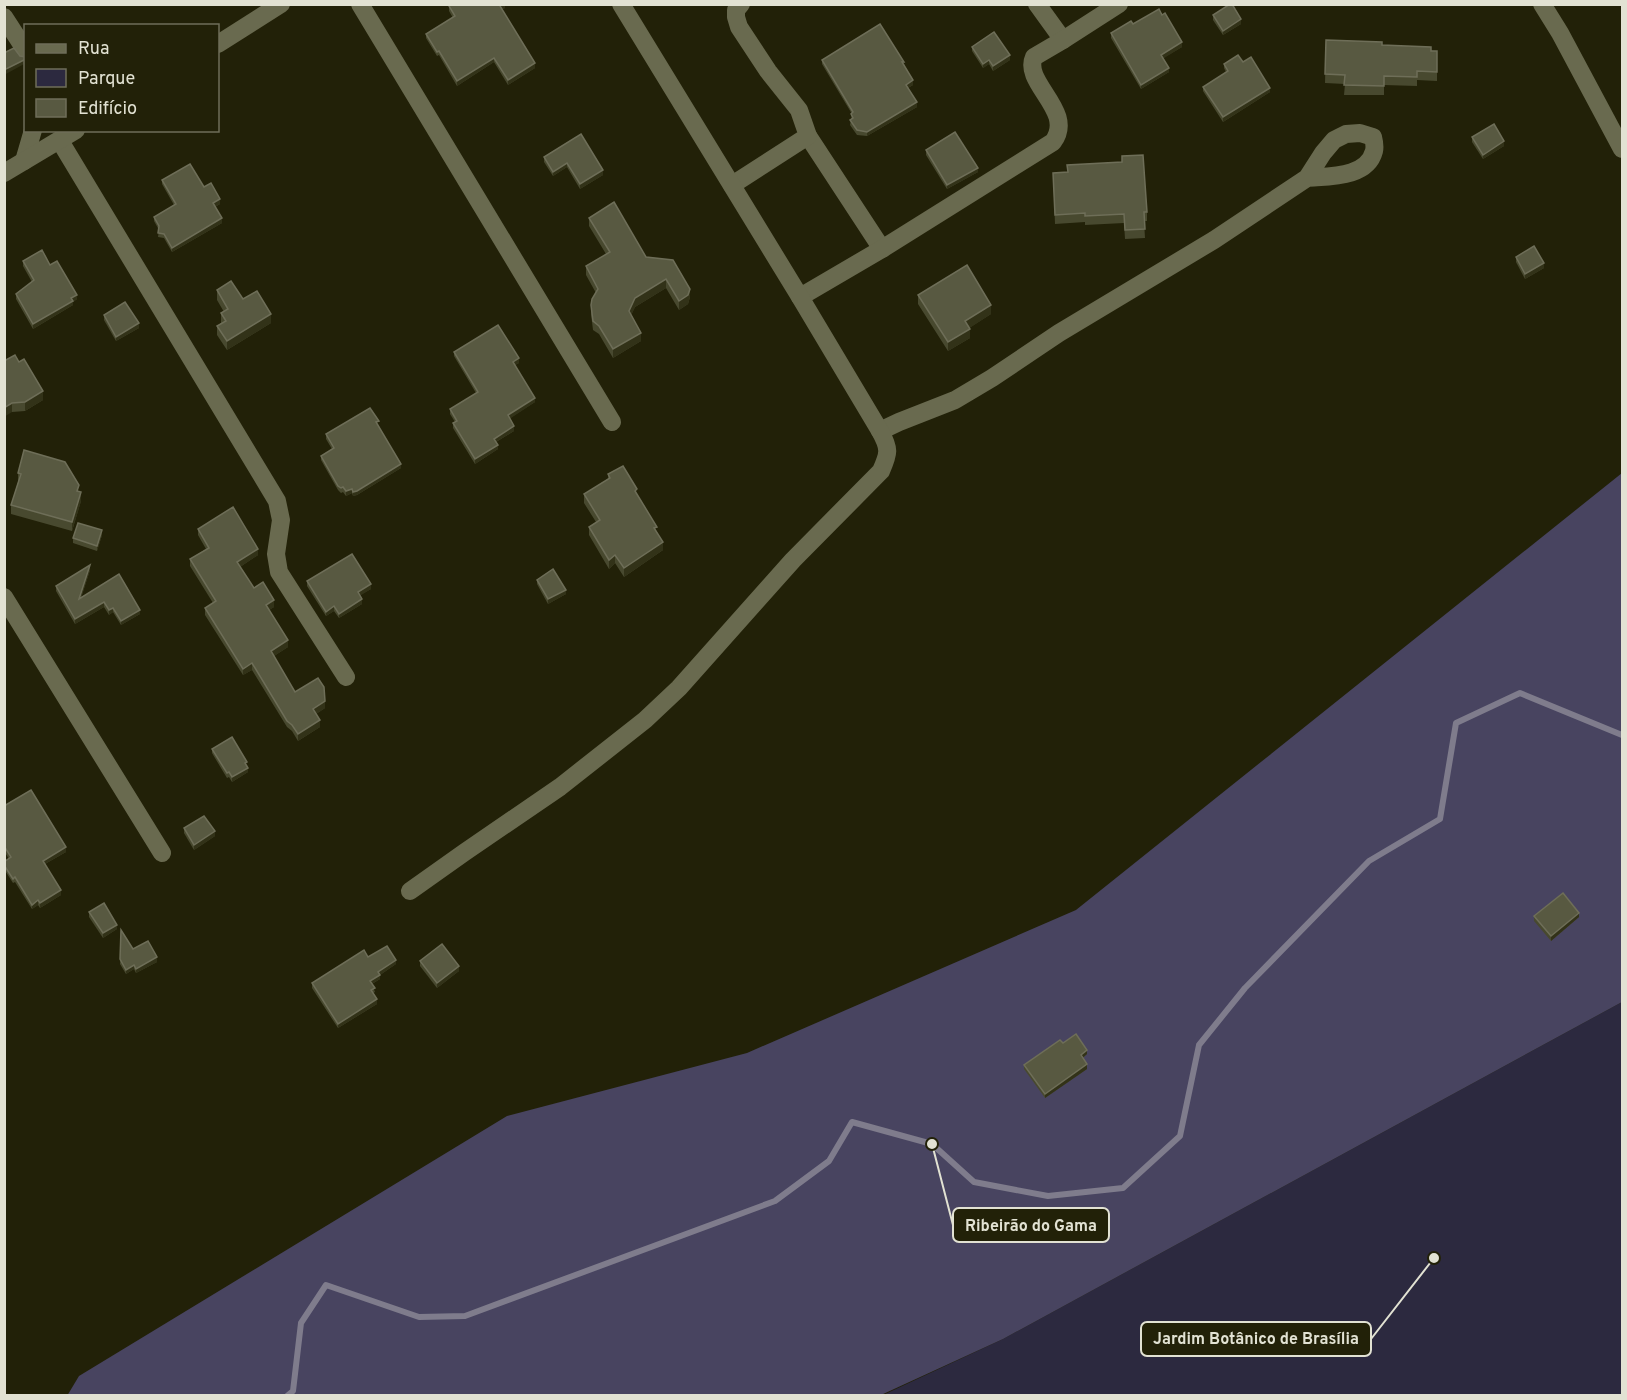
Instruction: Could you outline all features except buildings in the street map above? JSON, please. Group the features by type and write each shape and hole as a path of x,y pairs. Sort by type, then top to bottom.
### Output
{"street":[{"path":"219,43 281,4"},
{"path":"360,4 612,422"},
{"path":"410,891 560,788 645,720 679,688 794,560 881,471 888,456 886,441 621,4"},
{"path":"741,4 736,10 739,27 768,71 799,110 808,136 882,249"},
{"path":"1037,4 1064,40"},
{"path":"800,297 882,249 1053,142 1059,122 1053,106 1042,90 1032,61 1034,57 1119,4"},
{"path":"1542,4 1623,149"},
{"path":"4,17 24,48"},
{"path":"24,161 32,132"},
{"path":"4,173 73,132"},
{"path":"732,185 808,136"},
{"path":"60,141 277,501 281,520 276,554 279,572 346,677"},
{"path":"880,431 955,400 1059,333 1214,240 1307,178"},
{"path":"4,597 162,853"}],"green space":[{"path":"1622,1002 1622,1395 881,1396 1003,1339"}],"shaded area":[{"path":"1622,473 1622,1002 1003,1339 881,1395 67,1396 79,1376 507,1116 747,1053 1076,910"}],"waterway":[{"path":"287,1396 293,1391 301,1323 326,1285 419,1317 465,1316 775,1201 829,1161 852,1122 932,1144 974,1182 1048,1196 1123,1188 1180,1136 1199,1045 1245,988 1369,861 1440,819 1456,723 1520,693 1622,735"}],"place":[{"name":"Ribeirão do Gama","path":"932,1144"},
{"name":"Jardim Botânico de Brasília","path":"1434,1258"}]}
